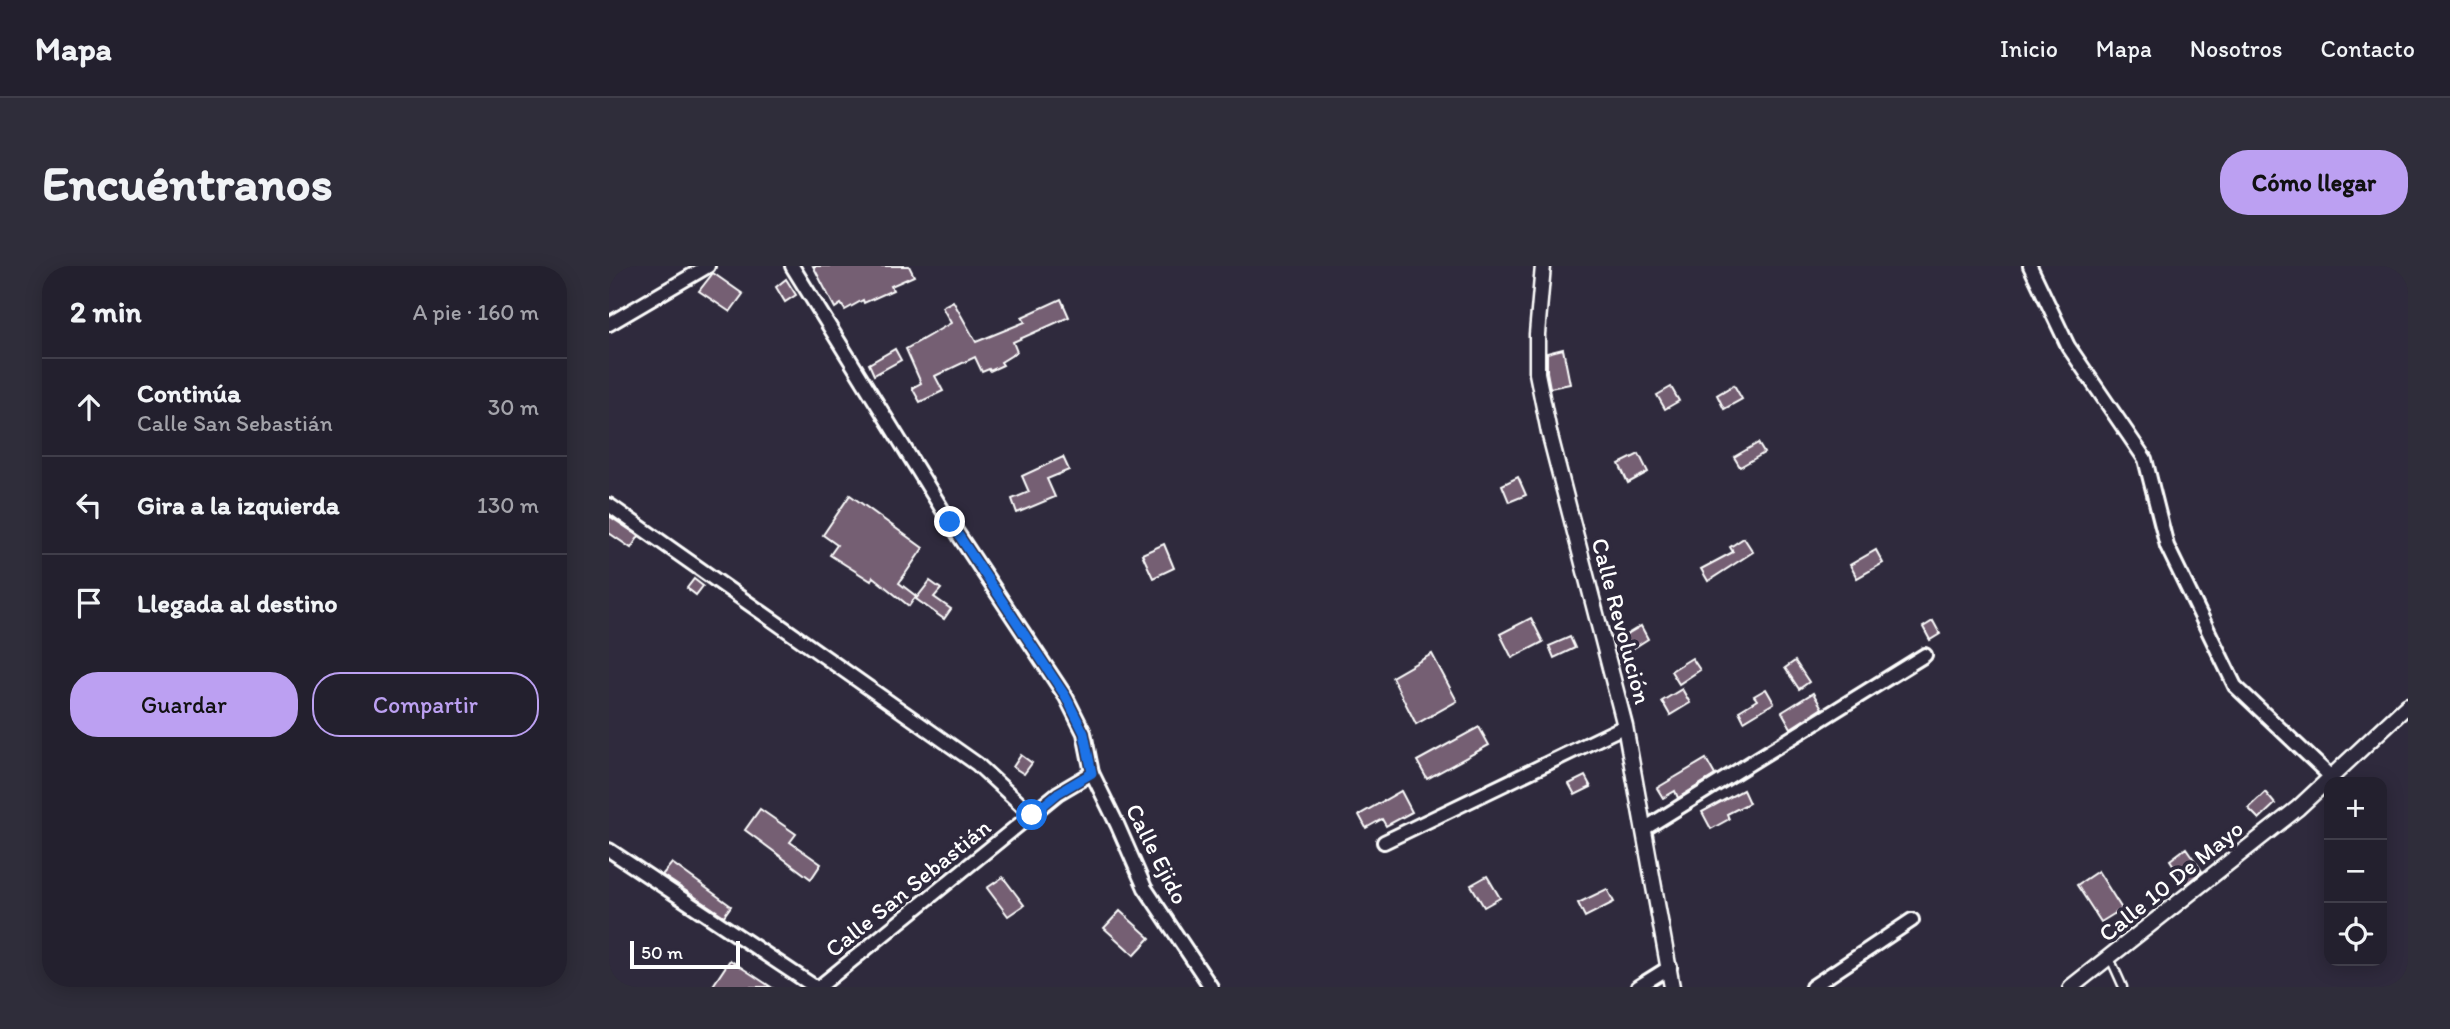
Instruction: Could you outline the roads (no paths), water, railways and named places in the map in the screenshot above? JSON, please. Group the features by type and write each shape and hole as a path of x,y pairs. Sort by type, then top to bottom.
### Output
{"street":[{"path":"609,324 708,266"},
{"name":"Calle Ejido","path":"792,266 950,522 1066,697 1084,733 1092,773 1145,888 1211,987"},
{"name":"Calle Revolución","path":"1543,266 1537,334 1537,373 1549,432 1625,726 1672,987"},
{"path":"2030,266 2068,346 2145,459 2167,546 2235,686 2331,777"},
{"path":"609,505 977,764 1032,815"},
{"path":"1644,830 1925,655"},
{"name":"Calle 10 De Mayo","path":"2331,777 2408,705"},
{"path":"1384,842 1625,726"},
{"name":"Calle San Sebastián","path":"817,987 1058,793 1092,773"},
{"name":"Calle 10 De Mayo","path":"2071,987 2298,808 2324,784"},
{"path":"609,850 817,987"},
{"path":"1812,987 1912,920"},
{"path":"1639,987 1670,967"}],"lane":[{"path":"2110,958 2123,987"}]}
